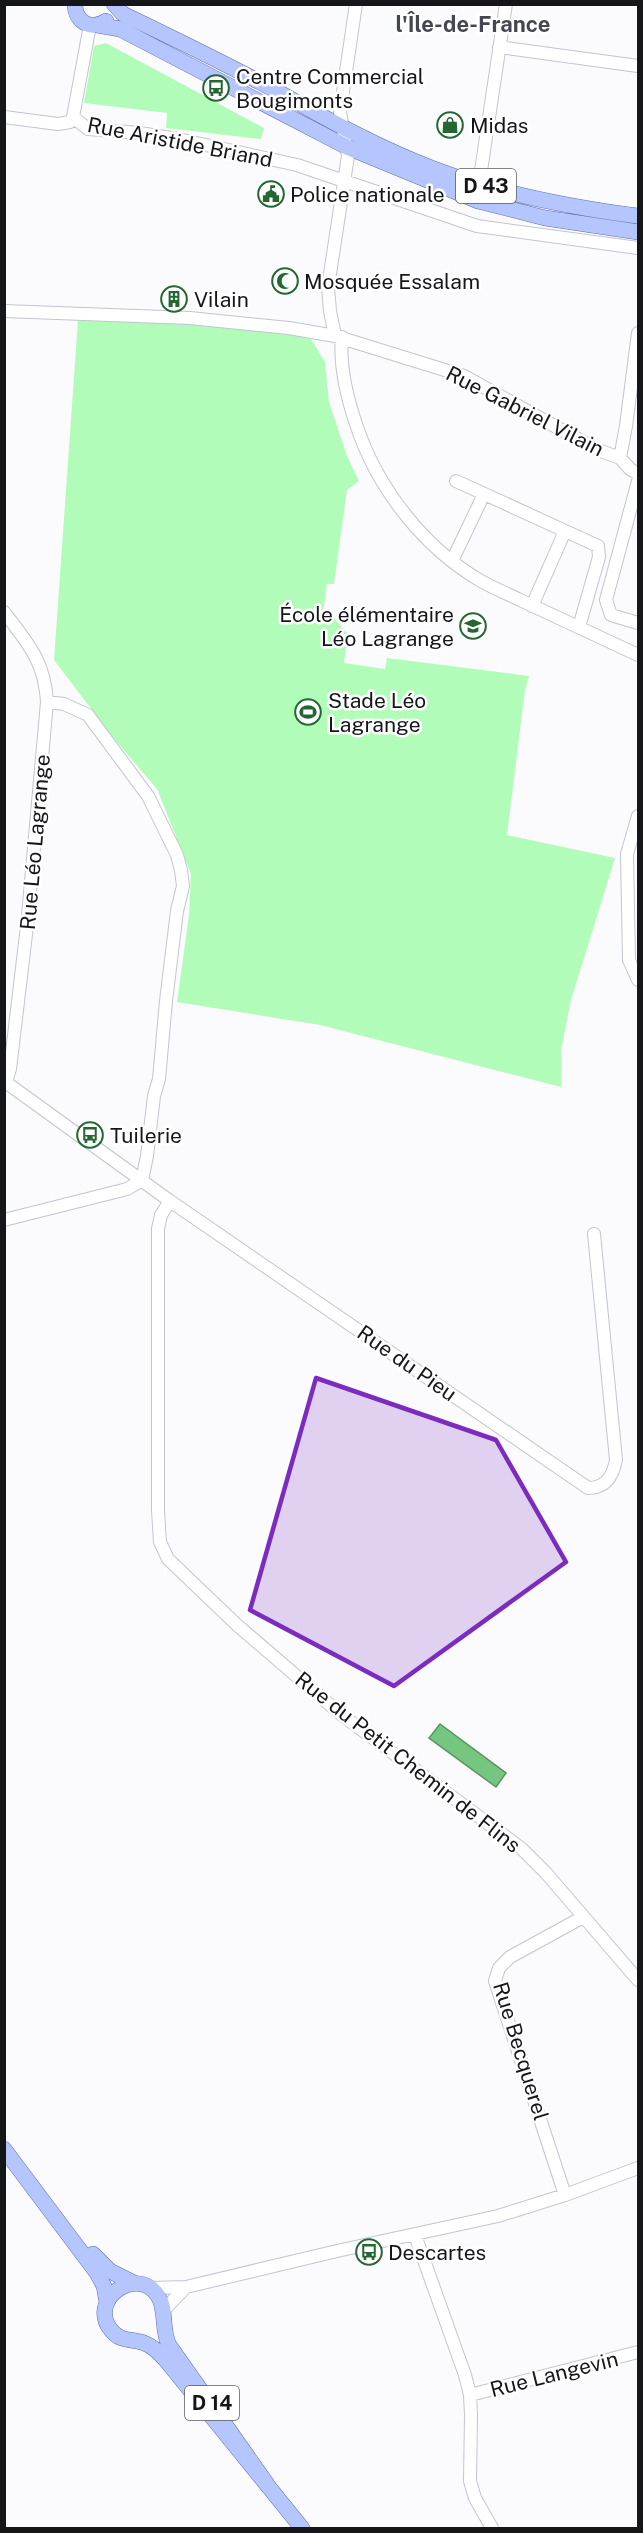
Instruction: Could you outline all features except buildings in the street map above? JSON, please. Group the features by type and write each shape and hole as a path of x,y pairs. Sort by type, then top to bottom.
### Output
{"main road":[{"path":"73,8 82,22 93,25 110,16 113,4"},
{"name":"D 43","path":"113,4 123,14 342,126 428,166 479,184 550,203 639,216"},
{"name":"D 43","path":"93,25 117,28 354,152 493,206 545,218 639,232"},
{"path":"251,98 278,106 327,126 342,126"},
{"name":"D 43","path":"354,152 408,166 428,166"},
{"path":"4,2149 97,2273 104,2286 107,2303 105,2316 112,2331 125,2340 138,2341 153,2335 163,2316 159,2297 149,2288 119,2277 105,2267 32,2186"},
{"path":"107,2303 116,2289 134,2283"},
{"name":"D 14","path":"163,2316 165,2335 174,2354 213,2404 267,2484"},
{"name":"D 14","path":"138,2341 152,2347 169,2364 302,2529"}],"street":[{"path":"356,4 342,101 342,126 354,152 343,181 328,287 330,311 339,337 341,361 351,410 362,442 375,468 407,516 452,561 481,581 639,655"},
{"path":"479,184 506,4"},
{"path":"73,117 93,25"},
{"path":"499,47 639,66"},
{"name":"Rue Aristide Briand","path":"4,117 58,124 70,122 73,117 88,129 140,133 217,146 297,165 477,226 639,248"},
{"name":"Rue Gabriel Vilain","path":"4,311 190,318 289,328 339,337 464,376 598,450 620,458 630,469 639,474"},
{"path":"620,458 639,333"},
{"path":"456,481 598,546 600,550 579,627"},
{"path":"639,481 606,600 611,615 639,623"},
{"path":"452,561 484,494"},
{"path":"532,606 564,531"},
{"name":"Rue Léo Lagrange","path":"4,612 32,648 42,669 47,702 27,926 10,1069 5,1081"},
{"path":"4,1220 127,1190 142,1180 154,1096 159,1079 177,911 183,886 181,870 166,829 148,796 88,715 64,704 47,702"},
{"path":"639,816 627,854 630,960 639,980"},
{"name":"Rue du Pieu","path":"5,1081 170,1200 588,1488 597,1488 608,1480 614,1472 616,1460 594,1234"},
{"name":"Rue du Petit Chemin de Flins","path":"170,1200 159,1222 158,1248 158,1510 160,1542 168,1559 237,1625 343,1716 521,1848 639,1980"},
{"name":"Rue Becquerel","path":"565,2195 495,1981 499,1968 510,1957 583,1917"},
{"path":"149,2288 186,2287 498,2216 639,2168"},
{"path":"415,2235 470,2395 471,2481 475,2498 492,2529"},
{"path":"163,2316 186,2287"},
{"name":"Rue Langevin","path":"470,2395 639,2352"}],"highlighted area":[{"path":"316,1378 496,1440 566,1562 394,1686 250,1610"}],"shaded area":[{"path":"106,43 264,128 261,139 166,128 167,113 84,103 94,46"},
{"name":"Stade Léo Lagrange","path":"78,320 226,326 284,333 311,339 325,362 329,402 347,456 359,481 347,490 334,584 327,584 323,613 335,619 348,634 344,663 385,669 387,658 529,676 525,690 507,835 615,858 571,1000 561,1050 561,1087 320,1025 177,1002 189,915 191,874 157,789 111,735 54,660"},
{"path":"440,1724 506,1773 496,1787 429,1738"}],"place":[{"name":"Centre Commercial Bougimonts","path":"216,88"},
{"name":"Midas","path":"450,125"},
{"name":"Police nationale","path":"271,194"},
{"name":"Mosquée Essalam","path":"285,281"},
{"name":"Vilain","path":"174,299"},
{"name":"École élémentaire Léo Lagrange","path":"473,626"},
{"name":"Stade Léo Lagrange","path":"308,712"},
{"name":"Tuilerie","path":"90,1135"},
{"name":"Descartes","path":"369,2252"}],"district":[{"name":"l'Île-de-France","path":"473,24"}]}
